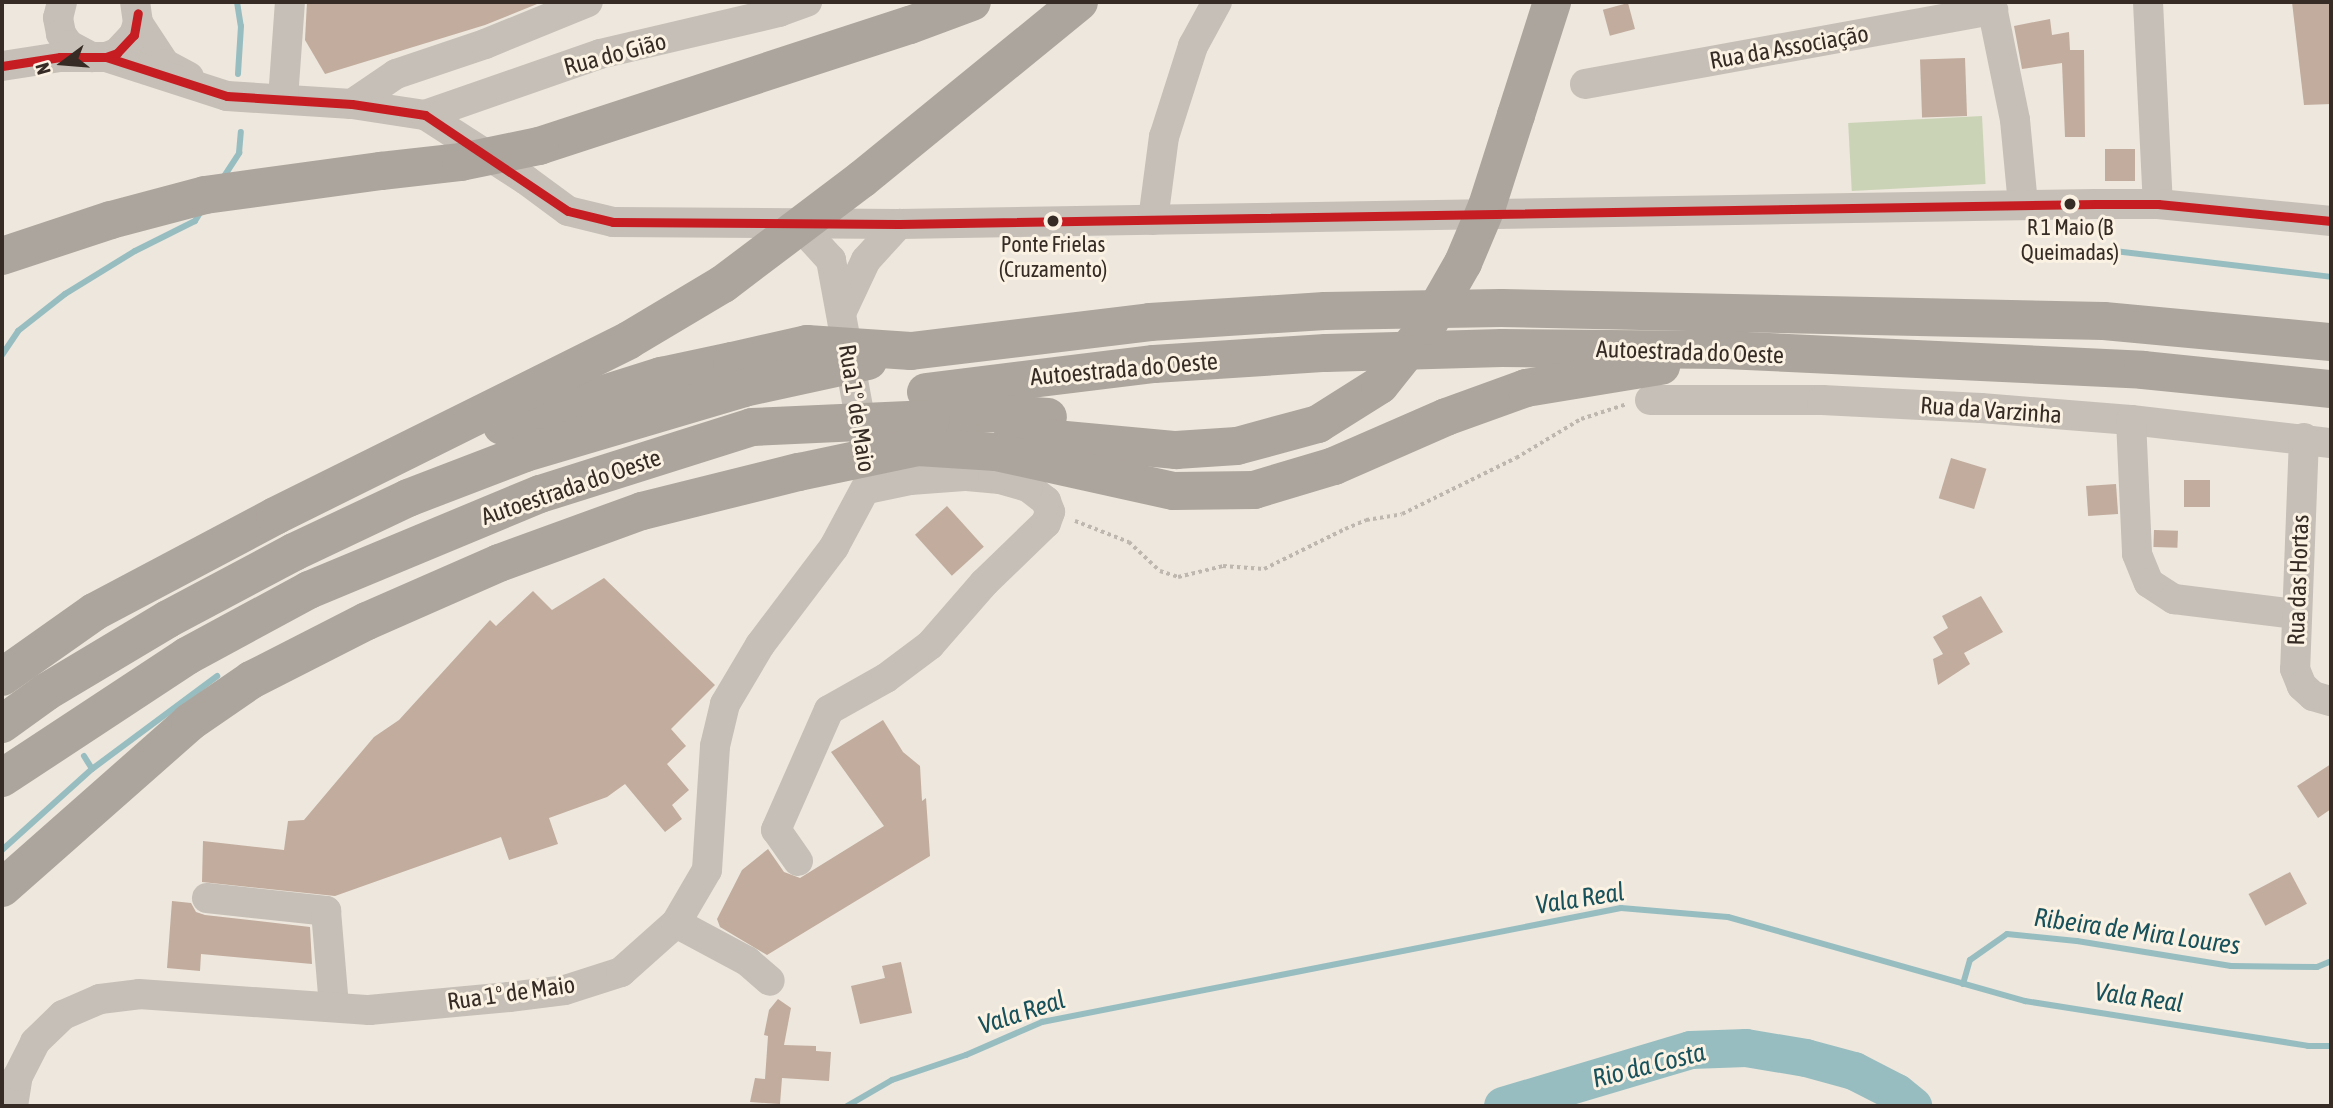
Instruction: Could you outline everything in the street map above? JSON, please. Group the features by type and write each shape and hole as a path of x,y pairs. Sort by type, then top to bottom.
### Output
{"highway":[{"path":"2,256 111,220 205,195 293,181 461,162 539,146 910,25 972,2"},
{"path":"2,677 94,612 275,516 324,494 629,340 723,284 862,179 1079,2"},
{"path":"8,888 190,722 251,680 367,621 499,564 642,511 799,472 925,420 991,413 1037,415 1176,450 1237,446 1318,424 1380,385 1427,326 1463,263 1487,206 1552,2"},
{"name":"Autoestrada do Oeste","path":"2,724 46,692 168,619 294,552 408,498 738,374 807,344 911,351 1150,321 1325,311 1501,308 2104,321 2331,342"},
{"name":"Autoestrada do Oeste","path":"2,778 187,656 309,590 540,494 752,427 925,420 965,385 1154,364 1326,353 1502,348 1725,350 2143,370 2331,389"},
{"path":"925,420 996,452 1174,491 1254,490 1334,466 1446,417 1526,388 1641,371 1725,350"},
{"path":"324,494 509,424 661,376 738,374"}],"street":[{"path":"284,99 290,2"},
{"path":"352,104 396,74 485,44 588,2"},
{"name":"Rua do Gião","path":"425,115 600,54 779,12 807,2"},
{"path":"1153,220 1164,137 1193,46 1217,2"},
{"path":"2148,2 2158,204"},
{"path":"1992,6 2015,120 2022,205"},
{"name":"Rua da Associação","path":"1585,84 1992,6"},
{"path":"2,59 58,10 69,45 99,57 227,96 352,104 425,115 526,180 568,211 613,222 899,224 2158,204 2331,221"},
{"path":"136,12 165,64 227,96"},
{"path":"2,66 60,57 99,57 127,45 136,12"},
{"path":"798,224 831,260 852,224"},
{"path":"852,224 866,260"},
{"name":"Rua 1º de Maio","path":"842,311 866,260 899,224"},
{"name":"Rua 1º de Maio","path":"13,1106 18,1076 35,1042 64,1015 100,999 139,994 369,1010 565,990 621,972 676,923 707,870 715,746 725,704 760,645 834,547 871,478 831,260"},
{"name":"Rua da Varzinha","path":"1650,400 1835,401 2130,420 2318,440"},
{"path":"2130,420 2137,554 2149,583 2174,599 2295,614"},
{"name":"Rua das Hortas","path":"2318,440 2295,614 2295,669 2302,686 2313,696 2331,701"},
{"path":"798,861 776,830 829,710 886,678 930,645 984,583 1046,523 1050,512 1046,501 1028,487 1000,479 964,476 910,480 867,489"},
{"path":"207,898 326,911 334,1007"},
{"path":"676,923 770,971"}],"path":[{"path":"1046,523 1076,521 1097,528 1129,542 1160,570 1178,576 1223,566 1264,569 1366,520 1402,514 1516,458 1581,419 1618,406 1650,400"}],"green space":[{"path":"1982,116 1986,184 1852,191 1848,123"}],"building":[{"path":"307,2 542,2 485,25 325,74 305,40"},
{"path":"2292,2 2331,2 2331,104 2304,105"},
{"path":"1628,3 1635,29 1610,36 1603,10"},
{"path":"2050,19 2052,35 2069,32 2070,50 2084,50 2085,137 2065,137 2062,63 2022,69 2014,26"},
{"path":"1965,58 1967,116 1922,118 1920,60"},
{"path":"2105,149 2135,149 2135,181 2105,181"},
{"path":"1951,458 1986,469 1974,509 1939,498"},
{"path":"2184,480 2210,480 2210,507 2184,507"},
{"path":"2116,484 2118,514 2088,516 2086,486"},
{"path":"947,506 984,547 952,576 915,535"},
{"path":"2154,530 2178,531 2177,548 2153,547"},
{"path":"604,578 715,685 671,729 686,746 667,764 689,790 672,805 682,819 665,832 625,784 607,797 549,818 558,844 509,860 501,837 335,896 202,882 203,841 284,850 288,821 304,820 374,737 399,720 490,620 496,626 533,591 552,610"},
{"path":"1981,596 2003,632 1964,653 1970,664 1938,685 1933,659 1943,654 1933,637 1948,628 1942,616"},
{"path":"883,720 903,752 920,766 922,801 926,798 930,856 767,955 720,927 717,919 742,870 768,849 784,872 800,878 884,826 831,752"},
{"path":"2331,764 2331,809 2318,818 2297,786"},
{"path":"2290,872 2307,904 2265,926 2249,894"},
{"path":"172,901 191,903 196,912 205,915 310,927 312,964 201,954 200,971 167,968"},
{"path":"901,962 912,1013 860,1024 851,986 885,978 882,966"},
{"path":"778,999 791,1008 784,1045 816,1046 816,1051 831,1052 829,1081 782,1078 780,1104 750,1102 755,1078 765,1079 768,1036 764,1035 769,1010"}],"waterway":[{"path":"237,2 241,26 238,74"},
{"path":"223,178 239,153 241,132"},
{"path":"2,355 18,331 65,294 135,251 195,221 202,210"},
{"path":"2106,250 2331,277"},
{"path":"2,850 92,769 217,676"},
{"path":"84,756 92,769"},
{"name":"Vala Real","path":"847,1106 892,1080 966,1055 1042,1022 1621,908 1728,917 2025,1001 2308,1046 2331,1046"},
{"name":"Ribeira de Mira Loures","path":"1963,984 1970,960 2007,934 2077,941 2231,966 2317,967 2331,961"},
{"name":"Rio da Costa","path":"1503,1106 1691,1050 1746,1048 1806,1058 1854,1071 1897,1093 1913,1106"}],"transit line":[{"path":"2,66 60,57 106,57 117,53 134,35 138,13"},
{"path":"106,57 227,96 352,104 425,115 568,211 613,222 899,224 2096,204 2158,204 2331,221"}],"place":[{"name":"R 1 Maio (B Queimadas)","path":"2070,204"},
{"name":"Ponte Frielas (Cruzamento)","path":"1053,221"}]}
